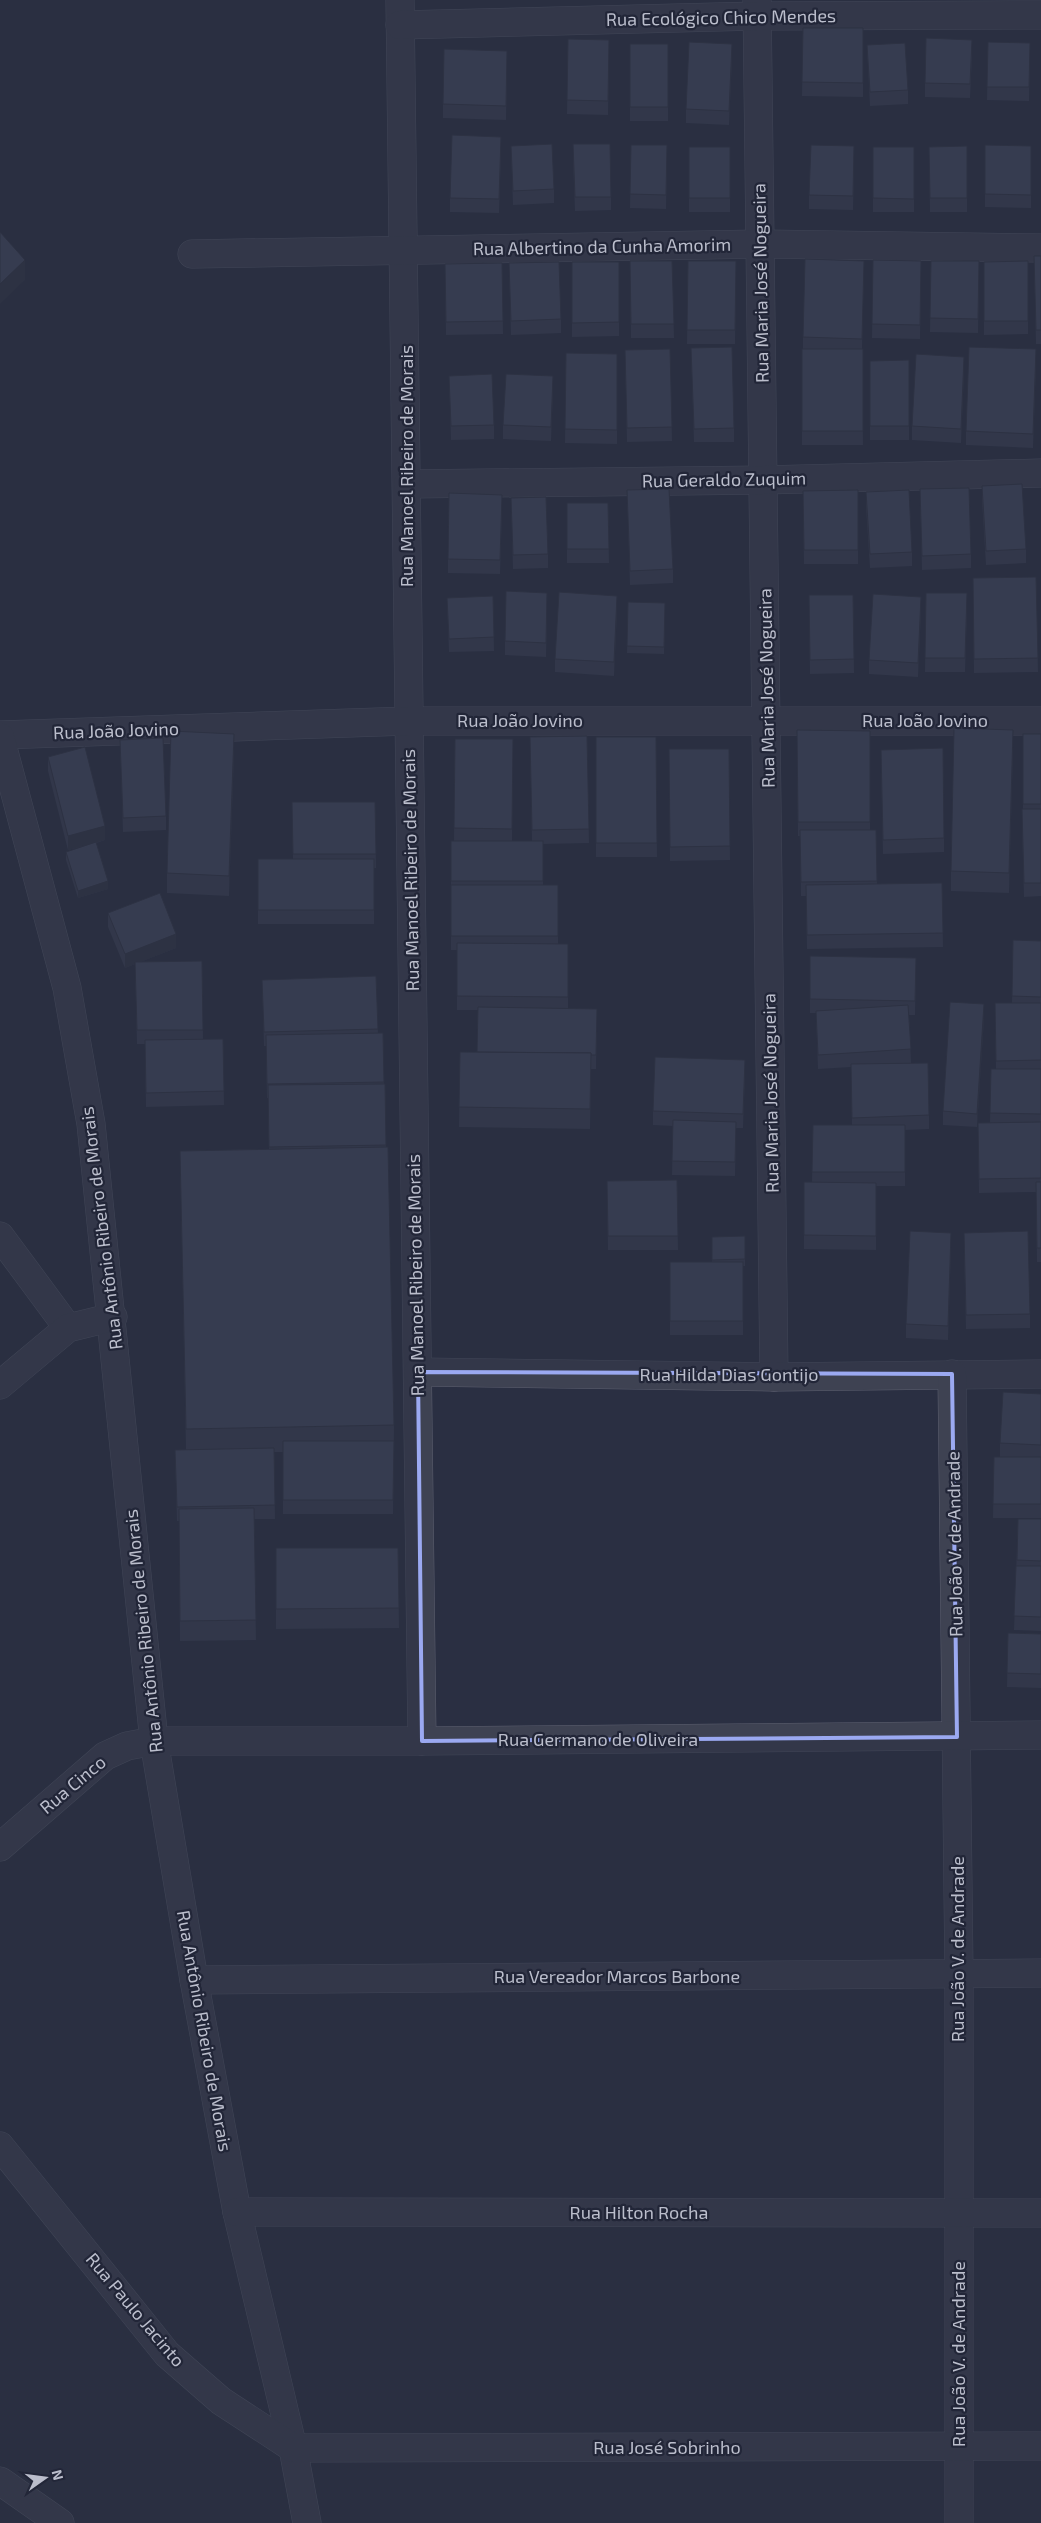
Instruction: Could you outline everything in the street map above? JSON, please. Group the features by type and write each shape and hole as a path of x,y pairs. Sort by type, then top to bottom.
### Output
{"street":[{"name":"Rua Ecológico Chico Mendes","path":"400,12 757,8 1041,14"},
{"name":"Rua Maria José Nogueira","path":"757,8 768,720 774,1377"},
{"name":"Rua Manoel Ribeiro de Morais","path":"400,12 408,484 408,721 422,1741"},
{"name":"Rua Albertino da Cunha Amorim","path":"192,254 760,244 1041,248"},
{"name":"Rua Geraldo Zuquim","path":"408,484 764,480 1041,473"},
{"name":"Rua João Jovino","path":"0,736 408,721 1041,721"},
{"name":"Rua Antônio Ribeiro de Morais","path":"0,736 67,988 91,1124 154,1740 194,1980 238,2212 293,2448 307,2523"},
{"path":"0,1236 68,1328"},
{"path":"0,1385 68,1328 112,1317"},
{"name":"Rua Hilda Dias Gontijo","path":"418,1372 774,1377 1041,1374"},
{"name":"Rua João V. de Andrade","path":"952,1374 959,1974 959,2523"},
{"name":"Rua Germano de Oliveira","path":"154,1740 422,1741 1041,1735"},
{"name":"Rua Cinco","path":"0,1847 105,1756 127,1746 154,1740"},
{"name":"Rua Vereador Marcos Barbone","path":"194,1980 1041,1973"},
{"name":"Rua Paulo Jacinto","path":"0,2146 167,2354 221,2401 293,2448"},
{"name":"Rua Hilton Rocha","path":"238,2212 1041,2213"},
{"name":"Rua José Sobrinho","path":"293,2448 1041,2446"},
{"path":"0,2481 60,2523"}],"highlighted area":[{"path":"418,1372 952,1374 957,1737 422,1741"}],"building":[{"path":"803,28 863,28 863,83 802,82"},
{"path":"926,38 972,40 970,84 925,83"},
{"path":"568,39 609,40 608,101 567,100"},
{"path":"689,42 732,44 729,111 686,109"},
{"path":"988,42 1030,43 1029,87 987,87"},
{"path":"905,43 908,90 870,92 867,45"},
{"path":"630,44 668,44 668,107 630,107"},
{"path":"444,49 507,51 506,106 443,104"},
{"path":"452,135 501,137 499,199 450,198"},
{"path":"552,144 554,189 513,191 511,146"},
{"path":"573,144 610,144 611,197 575,197"},
{"path":"631,145 667,145 666,195 630,194"},
{"path":"811,145 854,146 853,196 809,195"},
{"path":"985,145 1031,146 1031,195 985,194"},
{"path":"967,146 967,198 930,198 929,147"},
{"path":"689,147 730,147 730,198 689,198"},
{"path":"873,147 914,147 914,199 873,198"},
{"path":"0,232 25,260 0,284"},
{"path":"1034,256 1041,256 1041,330 1036,330"},
{"path":"805,259 864,261 862,339 803,337"},
{"path":"873,260 921,261 920,325 872,324"},
{"path":"630,261 672,261 674,324 631,324"},
{"path":"688,261 736,261 735,330 687,330"},
{"path":"931,261 979,261 978,319 930,318"},
{"path":"1028,261 1028,321 984,321 984,262"},
{"path":"559,262 561,319 511,321 509,263"},
{"path":"572,262 619,262 619,322 572,323"},
{"path":"502,263 503,321 446,322 445,264"},
{"path":"732,347 734,428 694,429 691,348"},
{"path":"969,347 1036,349 1033,434 966,431"},
{"path":"670,349 672,427 627,428 625,350"},
{"path":"802,349 863,349 863,431 802,431"},
{"path":"566,353 617,354 617,430 565,429"},
{"path":"916,354 964,357 961,429 912,426"},
{"path":"909,360 909,426 870,426 870,361"},
{"path":"492,374 494,425 451,426 449,376"},
{"path":"506,374 553,376 551,427 503,425"},
{"path":"1022,484 1026,549 986,551 982,486"},
{"path":"969,488 971,554 922,556 920,489"},
{"path":"669,489 673,569 630,571 627,490"},
{"path":"858,490 858,550 804,550 803,491"},
{"path":"909,490 912,552 870,554 866,492"},
{"path":"449,493 502,495 500,560 448,559"},
{"path":"546,497 548,554 513,555 511,498"},
{"path":"567,503 608,503 609,549 567,549"},
{"path":"1036,577 1038,658 974,659 973,578"},
{"path":"506,591 547,593 546,643 505,641"},
{"path":"559,592 617,596 614,662 555,659"},
{"path":"926,593 967,593 965,658 925,658"},
{"path":"873,594 921,597 918,663 869,660"},
{"path":"809,595 853,595 854,659 810,660"},
{"path":"493,596 494,637 449,639 447,598"},
{"path":"628,602 665,603 664,647 627,646"},
{"path":"954,728 1013,730 1009,873 951,871"},
{"path":"797,730 870,731 870,822 798,822"},
{"path":"171,731 234,734 229,876 167,873"},
{"path":"1023,734 1041,734 1041,804 1023,804"},
{"path":"587,736 589,829 532,830 530,737"},
{"path":"596,737 656,737 657,843 596,843"},
{"path":"163,738 166,816 123,818 120,740"},
{"path":"455,739 513,739 512,829 454,828"},
{"path":"85,747 105,826 68,836 48,757"},
{"path":"943,748 944,838 883,840 881,750"},
{"path":"669,749 729,749 730,846 670,847"},
{"path":"292,802 375,802 376,854 293,854"},
{"path":"1022,809 1041,809 1041,883 1024,883"},
{"path":"800,830 876,830 877,881 801,882"},
{"path":"451,841 543,841 543,881 451,881"},
{"path":"96,842 108,881 78,891 66,852"},
{"path":"258,859 374,859 374,910 258,910"},
{"path":"942,883 943,933 807,935 806,885"},
{"path":"451,885 558,885 558,936 451,936"},
{"path":"160,893 176,934 125,954 108,913"},
{"path":"1013,940 1041,941 1041,997 1012,996"},
{"path":"457,943 568,944 568,997 457,996"},
{"path":"810,956 916,958 915,1001 810,999"},
{"path":"202,961 203,1030 137,1030 135,962"},
{"path":"376,976 378,1029 264,1032 262,980"},
{"path":"950,1002 984,1004 977,1114 943,1111"},
{"path":"995,1003 1041,1003 1041,1060 996,1061"},
{"path":"908,1005 911,1049 818,1055 816,1011"},
{"path":"478,1007 597,1009 596,1055 591,1055 591,1053 477,1052"},
{"path":"383,1033 384,1082 267,1084 266,1035"},
{"path":"223,1039 224,1091 146,1093 145,1040"},
{"path":"460,1052 591,1053 590,1109 459,1107"},
{"path":"655,1057 745,1060 743,1114 653,1111"},
{"path":"928,1063 929,1115 852,1118 851,1064"},
{"path":"991,1069 1041,1069 1041,1114 990,1113"},
{"path":"385,1084 386,1145 269,1147 268,1085"},
{"path":"673,1120 736,1122 735,1162 672,1161"},
{"path":"1041,1122 1041,1178 979,1179 978,1123"},
{"path":"813,1125 905,1125 905,1172 812,1172"},
{"path":"388,1147 394,1425 186,1429 180,1151"},
{"path":"677,1180 678,1236 608,1236 607,1181"},
{"path":"804,1182 876,1183 876,1236 804,1235"},
{"path":"1036,1182 1041,1182 1041,1248 1037,1248"},
{"path":"910,1231 951,1233 948,1326 906,1324"},
{"path":"1028,1231 1030,1314 966,1315 964,1233"},
{"path":"745,1236 745,1259 712,1260 712,1237"},
{"path":"670,1262 743,1262 743,1321 670,1321"},
{"path":"1003,1392 1041,1394 1041,1445 1000,1443"},
{"path":"283,1441 394,1441 393,1500 283,1500"},
{"path":"274,1448 275,1505 177,1507 175,1450"},
{"path":"994,1457 1041,1457 1041,1504 993,1504"},
{"path":"254,1508 256,1620 180,1621 179,1509"},
{"path":"1018,1519 1041,1519 1041,1561 1017,1560"},
{"path":"276,1548 398,1548 399,1608 276,1609"},
{"path":"1016,1566 1041,1566 1041,1617 1014,1616"},
{"path":"1008,1633 1041,1634 1041,1674 1007,1673"}]}
